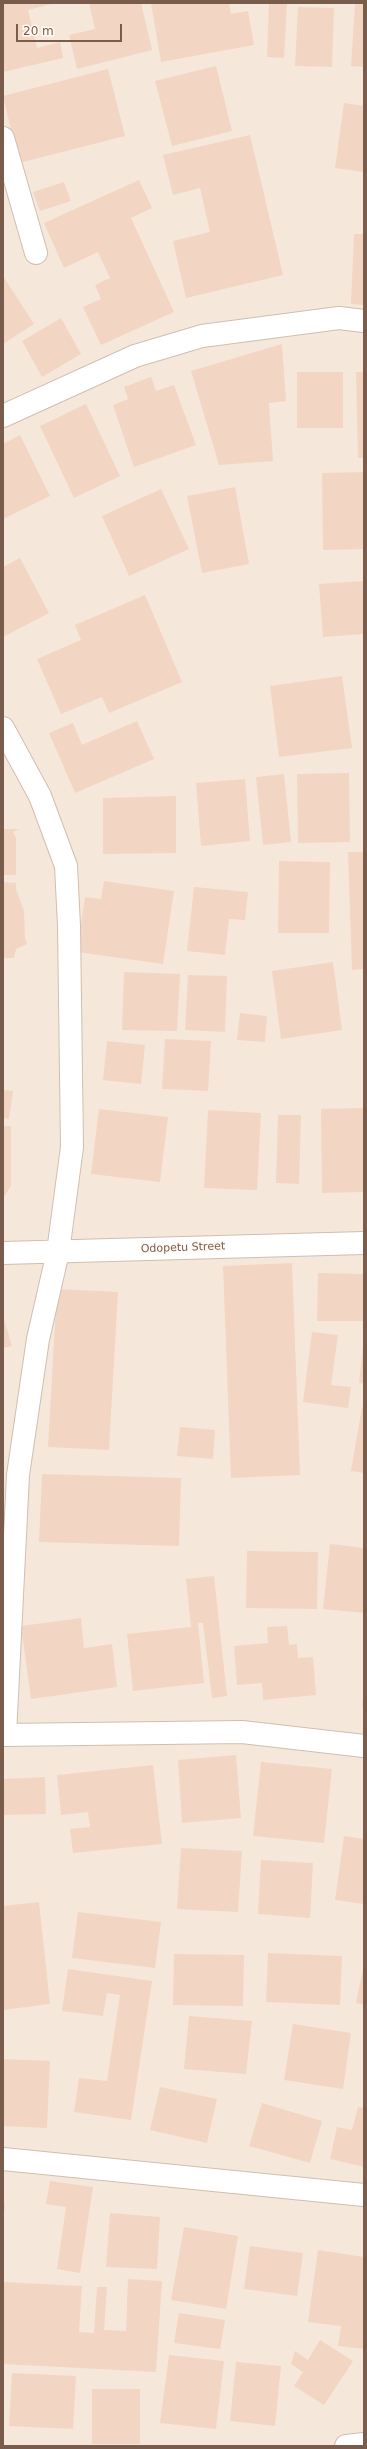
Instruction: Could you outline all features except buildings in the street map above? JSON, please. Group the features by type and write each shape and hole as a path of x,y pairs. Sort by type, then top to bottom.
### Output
{"street":[{"path":"3,138 36,253"},
{"path":"3,416 135,356 202,336 339,318 364,321"},
{"path":"3,728 40,796 66,866 69,926 72,1147 58,1252 38,1339 18,1475 4,1735 242,1732 364,1746"},
{"name":"Odopetu Street","path":"3,1253 364,1243"},
{"path":"3,2159 364,2195"},
{"path":"346,2446 364,2444"}],"shaded area":[{"path":"3,3 364,3 364,2446 3,2446"}]}
